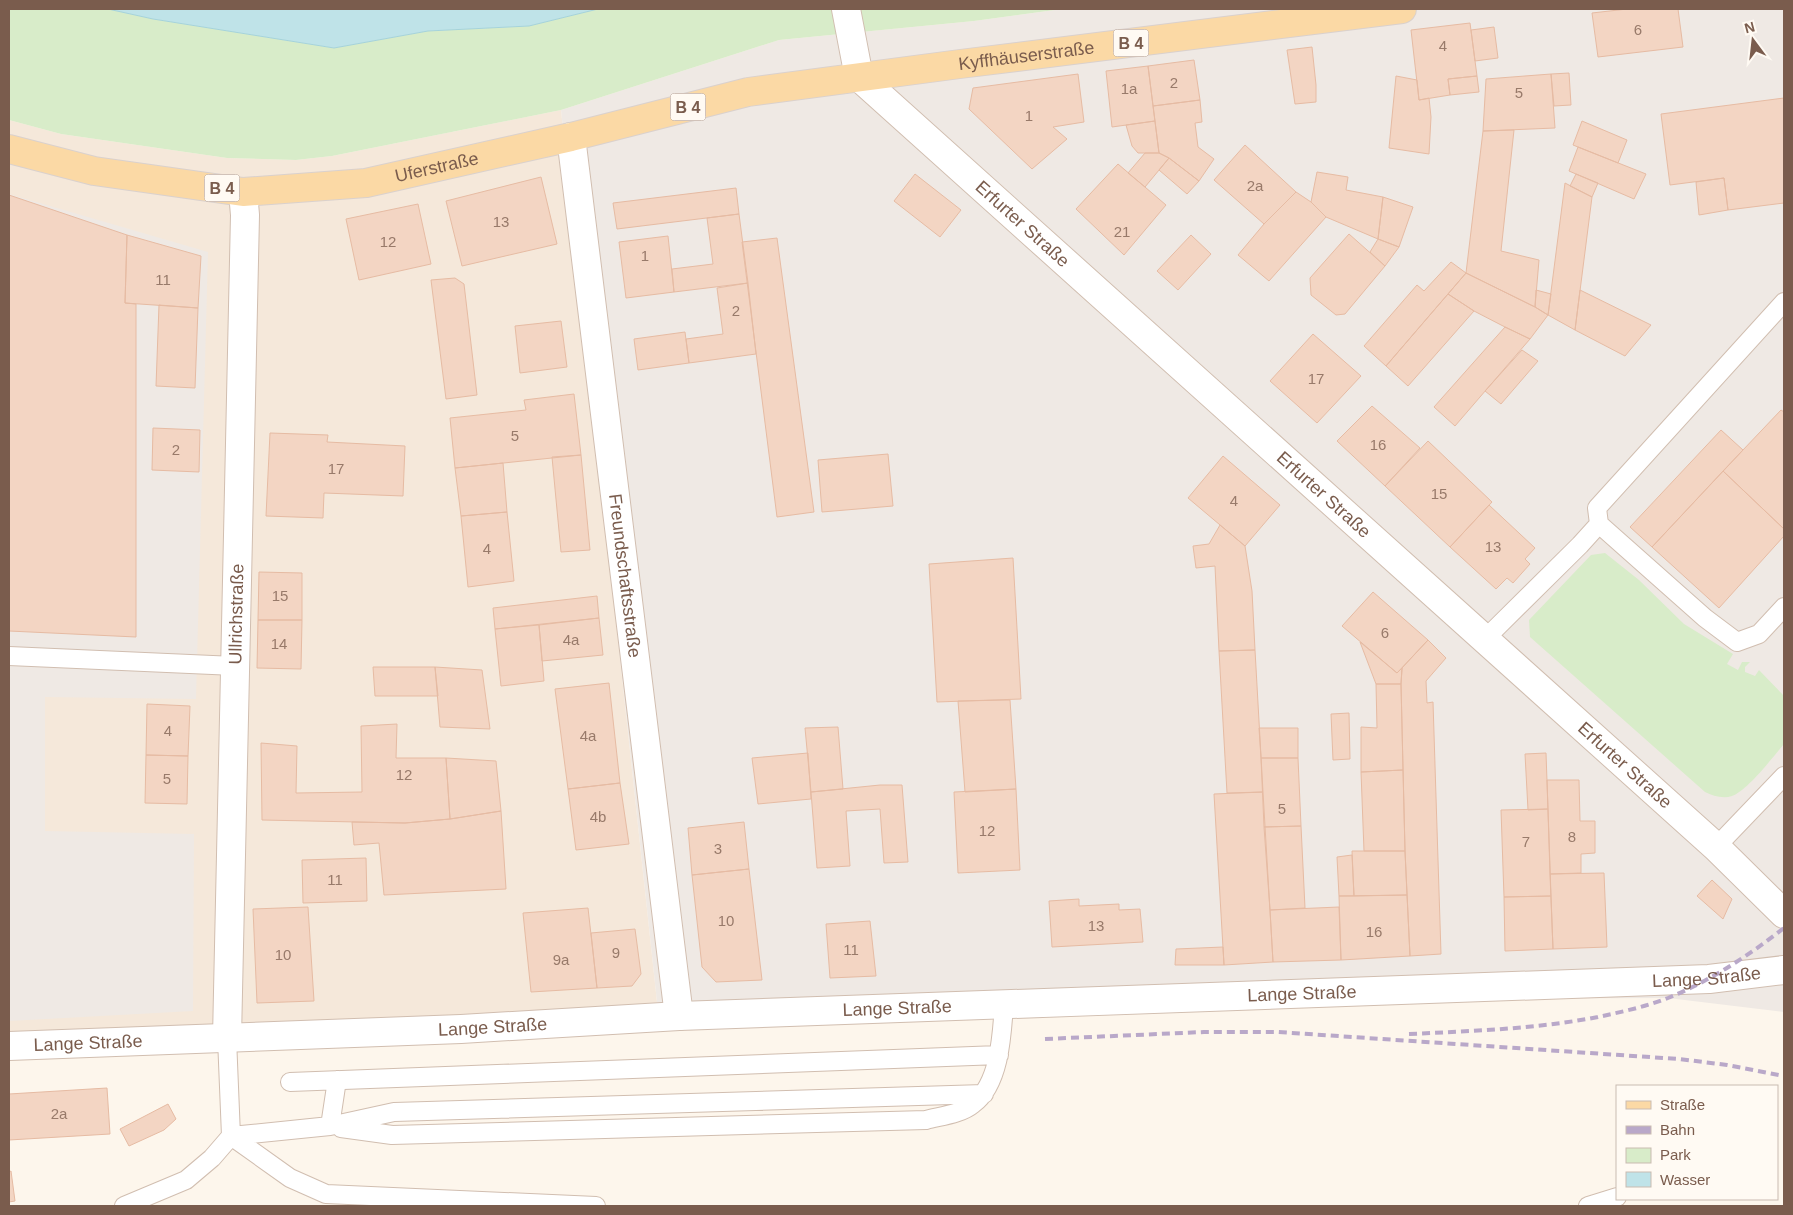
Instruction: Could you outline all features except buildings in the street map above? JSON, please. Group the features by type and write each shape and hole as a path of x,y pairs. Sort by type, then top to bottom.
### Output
{"main road":[{"name":"Kyffhäuserstraße","path":"859,77 1402,9"},
{"name":"Uferstraße","path":"9,148 94,170 243,192 366,183 571,137 748,92 859,77"}],"street":[{"path":"848,21 859,77"},
{"name":"Erfurter Straße","path":"859,77 1716,847 1784,914"},
{"name":"Freundschaftsstraße","path":"571,137 679,1016"},
{"name":"Ullrichstraße","path":"227,1038 245,215 243,192"},
{"name":"Lange Straße","path":"9,1046 461,1029 679,1016 1709,979 1784,970"}],"lane":[{"path":"1485,639 1580,546 1599,524 1598,508 1784,302"},
{"path":"1599,524 1704,618 1737,642 1759,634 1784,607"},
{"path":"9,656 235,666"},
{"path":"1716,847 1784,776"},
{"path":"330,1126 392,1136 926,1120 954,1113 972,1105 984,1094 998,1062 1004,1004"},
{"path":"124,1206 186,1180 212,1158 231,1136 227,1038"},
{"path":"290,1082 999,1055"},
{"path":"330,1126 337,1080"},
{"path":"231,1136 330,1126 394,1112 984,1094"},
{"path":"231,1136 290,1178 326,1194 596,1206"},
{"path":"1588,1206 1616,1197"}],"shaded area":[{"path":"1062,9 1784,9 1784,1012 1668,998 1386,999 660,1030 561,110 779,40 974,21"},
{"path":"561,110 660,1030 9,1059 9,120 61,134 227,158 296,160 332,156"},
{"path":"9,194 208,252 196,699 45,697 45,831 194,834 193,1011 9,1021"}],"green space":[{"path":"9,9 108,9 153,19 334,48 428,31 529,26 598,9 1062,9 974,21 779,40 561,110 332,156 296,160 227,158 61,134 9,120"},
{"path":"1605,553 1639,580 1684,624 1733,654 1727,664 1738,670 1742,662 1750,662 1745,667 1745,672 1755,676 1759,670 1784,696 1784,744 1760,773 1738,793 1725,797 1705,792 1530,637 1529,620 1591,555"}],"water":[{"path":"108,9 598,9 529,26 428,31 334,48 153,19"}],"railway":[{"path":"1409,1034 1504,1029 1551,1024 1598,1017 1642,1007 1668,998 1714,976 1743,958 1784,928"},
{"path":"1045,1039 1204,1032 1278,1032 1679,1059 1727,1065 1784,1076"}]}
